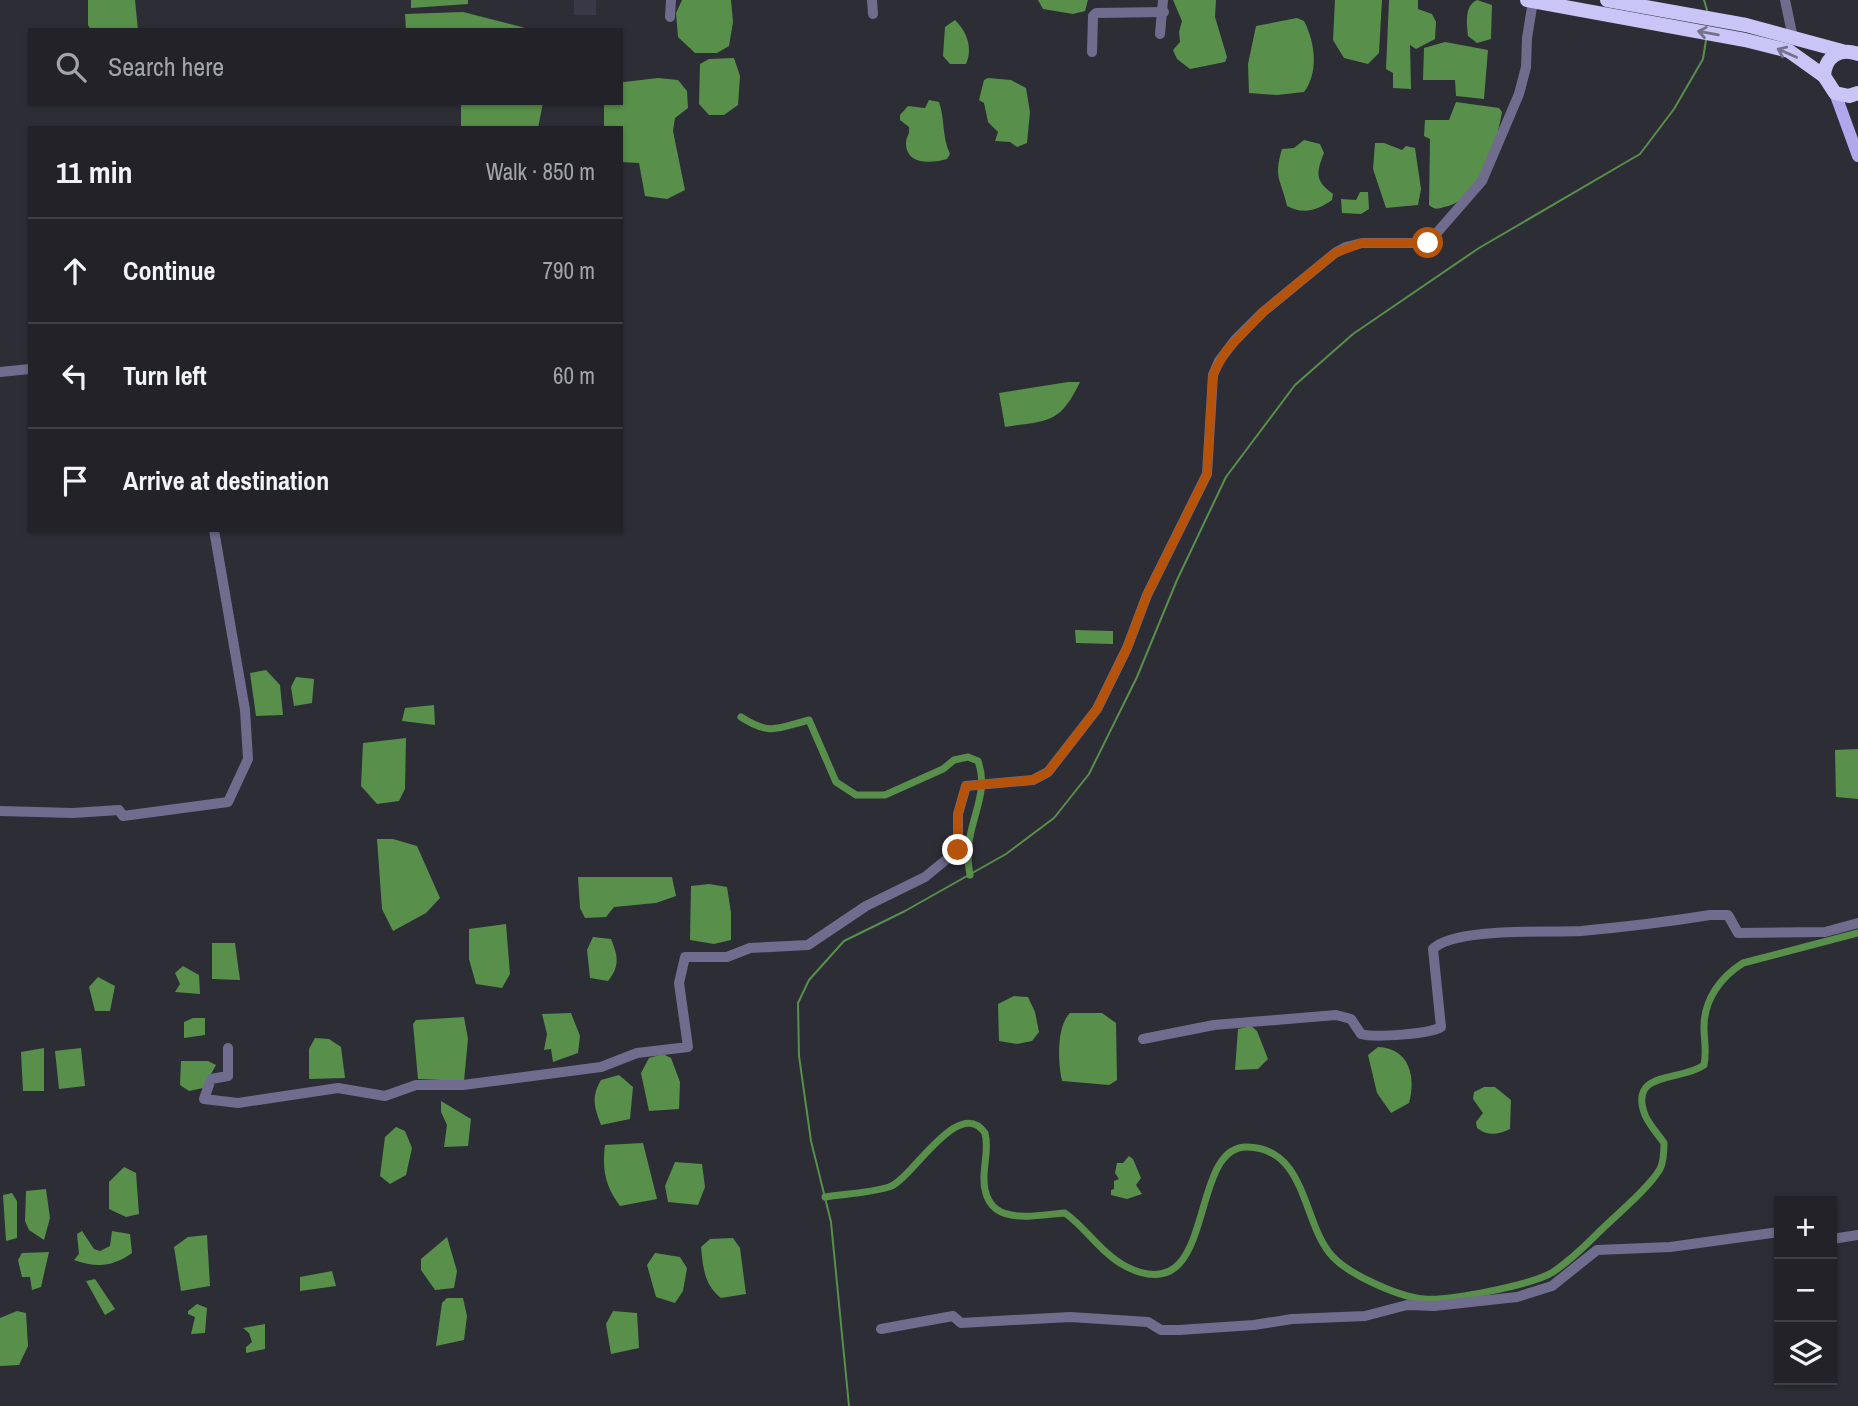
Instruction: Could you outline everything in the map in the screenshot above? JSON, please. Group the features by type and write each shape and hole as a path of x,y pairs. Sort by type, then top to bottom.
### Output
{"highway":[{"path":"1607,0 1674,20"},
{"path":"1530,1 1553,2 1793,38 1858,54"},
{"path":"1745,32 1789,51 1824,76 1835,93 1849,96 1858,93"},
{"path":"1824,76 1827,63 1842,51"}],"main road":[{"path":"1835,93 1858,156"}],"street":[{"path":"670,17 671,0"},
{"path":"872,0 873,13"},
{"path":"1160,34 1163,0"},
{"path":"1785,0 1793,38"},
{"path":"228,1048 229,1076 211,1079 204,1099 238,1103 338,1088 385,1096 416,1085 463,1085 601,1067 637,1053 688,1047 679,983 685,957 727,957 750,948 808,944 866,906 925,877 958,850 958,814 966,786 1033,780 1048,772 1097,709 1113,679 1147,595 1207,474 1213,374 1226,351 1263,312 1335,253 1362,243 1428,243 1482,181 1519,94 1526,67 1530,1"},
{"path":"1092,52 1093,16 1096,13 1164,12"},
{"path":"0,372 28,369"},
{"path":"0,811 73,813 105,808 119,810 123,816 228,802 248,759 245,710 214,532"},
{"path":"1143,1039 1214,1025 1336,1015 1351,1019 1361,1034 1371,1037 1415,1031 1432,1032 1441,1027 1433,948 1438,943 1480,933 1581,931 1710,915 1728,915 1738,933 1825,932 1858,923"},
{"path":"881,1329 953,1316 961,1323 1070,1317 1148,1322 1161,1330 1364,1316 1407,1305 1434,1306 1517,1297 1552,1286 1597,1250 1670,1247 1774,1234"},
{"path":"1837,1238 1858,1235"}],"shaded area":[{"path":"88,0 135,0 138,28 90,28"},
{"path":"411,0 468,0 468,4 411,8"},
{"path":"574,0 596,0 596,15 574,15"},
{"path":"682,0 731,0 733,22 729,46 717,53 695,53 678,37 676,13"},
{"path":"1038,0 1088,0 1085,11 1073,14 1043,9"},
{"path":"1173,0 1216,0 1215,17 1227,57 1225,62 1190,69 1177,59 1173,50 1180,42 1182,21"},
{"path":"1335,0 1382,0 1379,53 1368,64 1344,58 1333,40"},
{"path":"1389,0 1418,0 1418,9 1432,14 1436,22 1435,39 1416,49 1410,45 1411,89 1393,88 1393,73 1386,69"},
{"path":"1477,0 1492,5 1491,39 1477,43 1468,36 1467,20 1470,6"},
{"path":"463,12 525,28 406,28 405,14"},
{"path":"1297,18 1304,21 1308,29 1314,57 1312,75 1304,92 1277,95 1249,93 1248,64 1256,26"},
{"path":"955,20 968,40 966,64 950,64 943,56 945,27"},
{"path":"1445,42 1488,50 1484,99 1456,96 1455,80 1423,80 1424,48"},
{"path":"734,58 740,76 738,105 724,115 709,115 699,104 700,64 709,59"},
{"path":"658,78 678,80 687,91 688,108 675,118 673,131 685,190 667,199 645,196 639,163 623,162 623,126 604,126 604,105 623,105 624,82"},
{"path":"984,80 1011,80 1026,88 1030,112 1027,143 1017,147 1010,142 995,141 998,132 988,122 984,103 979,100"},
{"path":"929,100 939,102 950,154 947,159 928,162 910,156 906,143 909,127 900,120 900,115 908,106 925,108"},
{"path":"1456,102 1499,108 1502,112 1491,155 1477,183 1457,202 1435,208 1429,205 1430,139 1424,136 1425,120 1449,120"},
{"path":"461,105 543,105 538,126 461,126"},
{"path":"1304,140 1320,144 1324,153 1320,166 1320,181 1333,194 1332,200 1316,209 1305,211 1287,206 1278,173 1282,149 1294,148"},
{"path":"1375,143 1384,143 1402,150 1406,146 1415,148 1421,189 1418,205 1386,208 1373,169"},
{"path":"1360,192 1368,192 1369,209 1361,214 1342,213 1341,199 1356,200"},
{"path":"1080,382 1059,413 1043,421 1005,427 999,393"},
{"path":"1075,630 1113,631 1113,644 1076,643"},
{"path":"266,670 280,685 283,715 256,716 250,673"},
{"path":"296,677 314,679 312,703 294,706 291,687"},
{"path":"434,705 435,725 402,721 405,708"},
{"path":"406,738 405,789 399,801 377,804 361,786 363,743"},
{"path":"1858,749 1858,799 1836,797 1835,750"},
{"path":"377,839 393,839 417,846 440,898 426,913 393,931 382,909"},
{"path":"578,877 672,877 676,896 656,903 614,907 606,917 585,918 580,908"},
{"path":"709,884 727,887 731,913 731,940 714,944 690,940 691,886"},
{"path":"506,924 510,974 502,988 476,984 469,959 469,929"},
{"path":"593,937 611,939 616,966 608,981 590,978 587,950"},
{"path":"212,943 235,943 240,980 212,979"},
{"path":"183,966 199,975 200,994 175,992 180,984 175,973"},
{"path":"98,977 115,986 110,1011 95,1011 89,987"},
{"path":"1014,996 1028,997 1035,1012 1039,1032 1032,1041 1017,1044 999,1041 998,1004"},
{"path":"571,1013 580,1036 578,1053 553,1062 551,1049 544,1050 547,1034 542,1014"},
{"path":"1070,1013 1102,1013 1116,1023 1117,1080 1109,1085 1062,1081 1060,1036 1065,1019"},
{"path":"464,1017 468,1039 464,1081 418,1079 413,1024 416,1020"},
{"path":"193,1018 205,1018 205,1035 184,1038 184,1022"},
{"path":"1251,1026 1257,1031 1268,1059 1258,1069 1235,1070 1238,1029"},
{"path":"315,1038 329,1039 341,1047 345,1078 309,1079 309,1049"},
{"path":"1378,1047 1397,1053 1404,1059 1411,1075 1409,1103 1391,1113 1377,1093 1368,1055"},
{"path":"44,1048 44,1091 23,1091 21,1052"},
{"path":"81,1048 85,1086 59,1089 55,1051"},
{"path":"663,1054 671,1058 680,1082 679,1109 649,1111 641,1073 649,1058"},
{"path":"181,1061 208,1061 216,1065 203,1088 189,1091 180,1085"},
{"path":"619,1075 633,1087 630,1119 601,1125 595,1107 596,1092 601,1080"},
{"path":"1484,1087 1495,1087 1511,1100 1510,1129 1493,1134 1477,1128 1476,1122 1483,1113 1473,1099 1474,1092"},
{"path":"441,1101 471,1119 468,1146 444,1147 447,1125 441,1112"},
{"path":"396,1127 405,1131 412,1148 406,1175 390,1184 380,1176 385,1137"},
{"path":"643,1143 657,1199 620,1206 606,1177 605,1145"},
{"path":"1129,1156 1141,1178 1136,1185 1142,1194 1127,1199 1111,1195 1111,1190 1114,1189 1114,1181 1119,1179 1115,1173 1117,1163 1123,1163"},
{"path":"675,1162 702,1164 705,1187 698,1205 668,1202 665,1186"},
{"path":"124,1167 136,1173 139,1214 126,1217 109,1209 109,1182"},
{"path":"46,1189 50,1218 44,1240 29,1230 25,1221 26,1191"},
{"path":"12,1193 17,1201 17,1238 6,1241 3,1195"},
{"path":"82,1231 94,1249 100,1251 110,1246 112,1231 130,1234 132,1253 104,1265 74,1260 79,1254 77,1234"},
{"path":"207,1235 210,1286 181,1291 174,1247 188,1237"},
{"path":"447,1237 457,1271 454,1288 435,1290 421,1270 421,1259"},
{"path":"733,1238 740,1248 746,1294 721,1298 708,1281 701,1247 710,1239"},
{"path":"49,1252 41,1287 32,1290 30,1277 22,1277 18,1260 22,1253"},
{"path":"655,1253 680,1257 687,1268 683,1291 675,1303 656,1297 647,1265"},
{"path":"332,1271 336,1286 300,1291 300,1277"},
{"path":"95,1279 115,1309 105,1315 86,1281"},
{"path":"447,1298 463,1298 467,1316 464,1340 436,1346 442,1303"},
{"path":"197,1304 207,1308 205,1333 191,1334 195,1317 188,1314 188,1311"},
{"path":"17,1311 26,1313 28,1346 19,1365 0,1366 0,1318"},
{"path":"613,1311 637,1313 639,1348 611,1354 606,1324"},
{"path":"265,1324 265,1349 246,1353 246,1347 252,1342 249,1333 243,1328"}],"waterway":[{"path":"1704,0 1707,10"},
{"path":"849,1406 831,1222 811,1141 799,1056 798,1003 809,980 844,941 905,911 1006,854 1054,818 1089,774 1137,677 1177,580 1226,477 1295,385 1353,334 1479,248 1640,154 1674,109 1703,59 1706,40"},
{"path":"741,717 759,727 774,729 809,720 836,782 856,795 885,795 943,769 954,760 968,757 978,761 981,789 969,842 970,875"},
{"path":"825,1197 889,1187 899,1181 949,1132 962,1124 974,1124 985,1133 984,1177 986,1194 992,1205 1001,1212 1012,1215 1065,1213 1117,1261 1155,1275 1175,1268 1189,1249 1215,1172 1228,1154 1247,1147 1267,1151 1282,1160 1301,1190 1323,1243 1333,1257 1363,1278 1389,1290 1424,1299 1510,1287 1542,1277 1559,1268 1655,1177 1662,1163 1664,1143 1645,1115 1642,1101 1644,1091 1650,1084 1704,1065 1707,1007 1721,982 1743,963 1858,933"}],"route":[{"path":"958,850 958,814 966,786 1033,780 1048,772 1097,709 1127,648 1147,595 1207,474 1212,432 1213,374 1226,351 1263,312 1346,247 1362,243 1428,243"}]}
